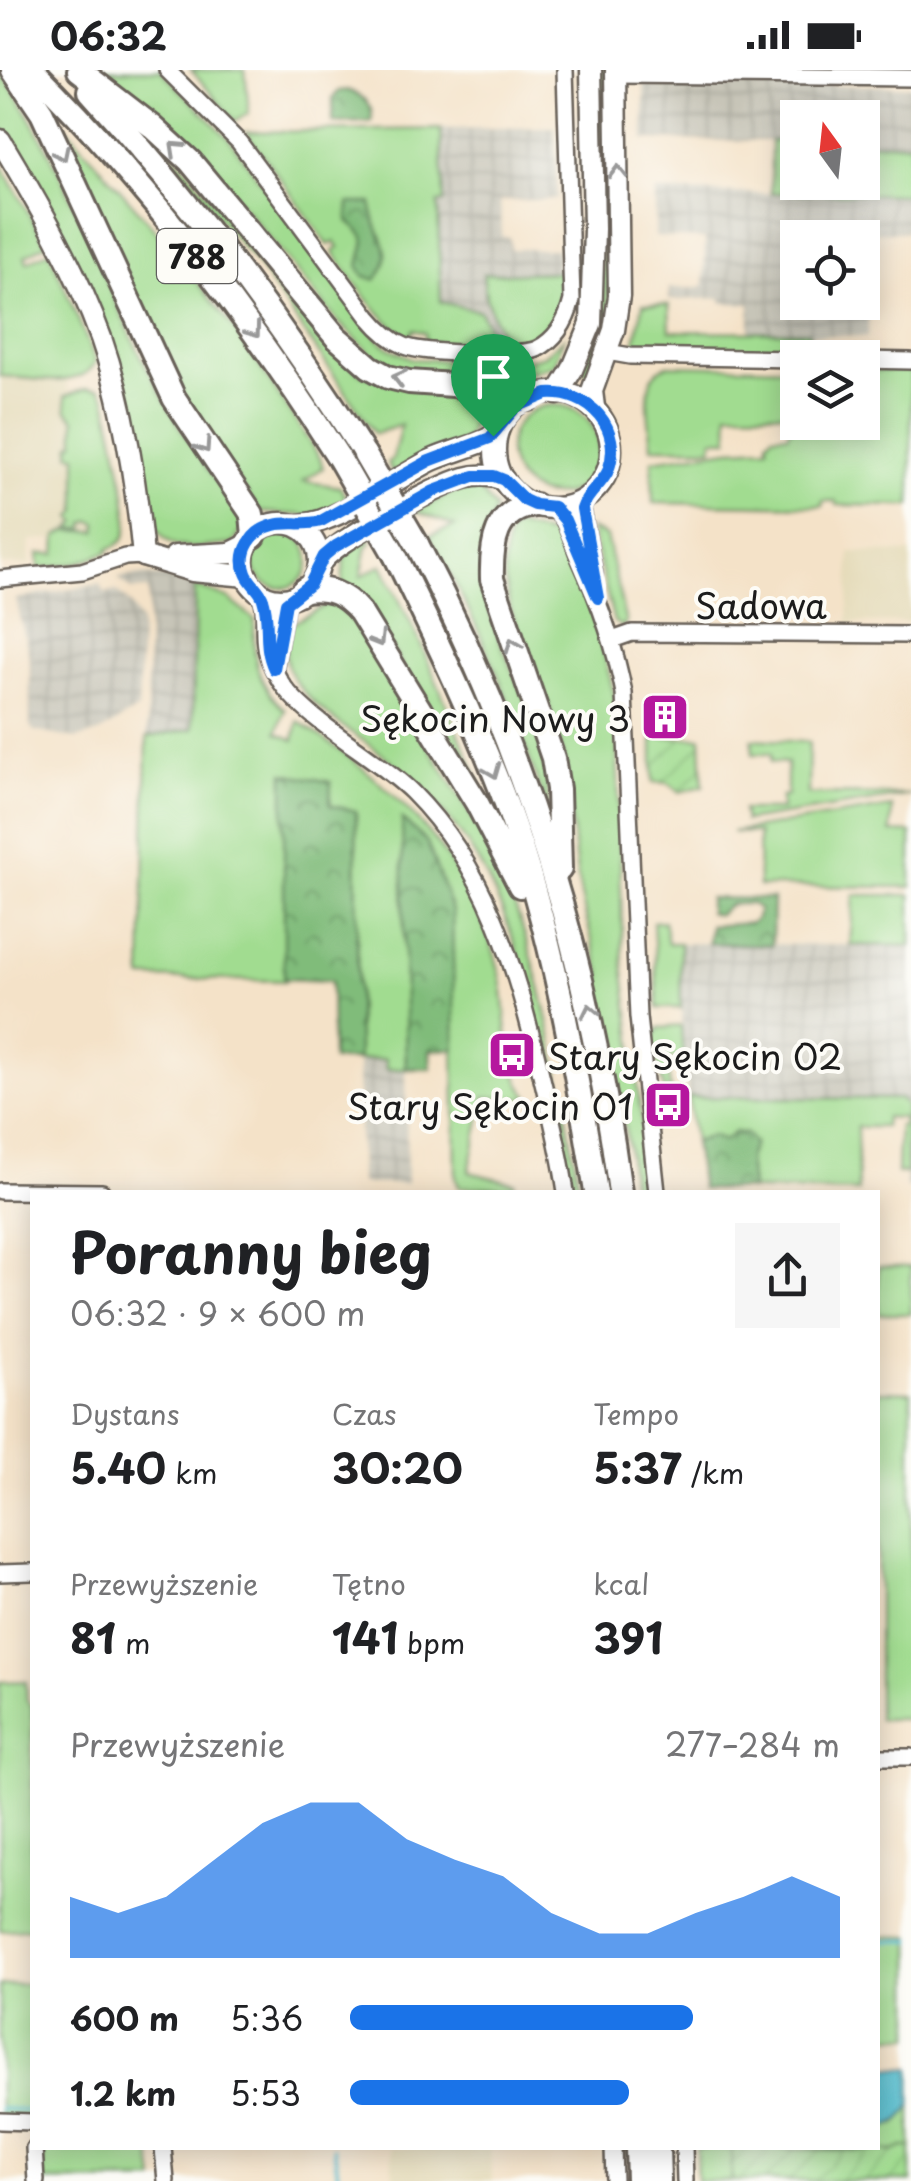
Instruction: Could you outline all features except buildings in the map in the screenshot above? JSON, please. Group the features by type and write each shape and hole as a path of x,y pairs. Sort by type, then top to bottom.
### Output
{"main road":[{"path":"13,70 42,113 174,398 252,514 250,540 243,556 253,584"},
{"name":"788","path":"34,70 220,284 339,458 394,555 455,682 507,806 548,949 596,1190"},
{"name":"788","path":"70,70 229,257 297,348 417,544 460,631 528,796 563,907 591,1014 620,1190"},
{"path":"78,70 153,127 190,161 336,337 370,368 409,382 467,386 502,398 528,400 557,394 578,398 594,407"},
{"path":"557,394 572,370 590,324 594,228 591,70"},
{"path":"563,907 553,758 492,579 492,549 500,524 516,509 586,498 602,483 610,461 610,436 594,407 592,391 607,352 618,296 616,72"},
{"path":"0,140 57,240 101,340 122,422 143,556"},
{"path":"528,400 508,414 497,433 495,455 504,480 515,494 545,506"},
{"path":"143,556 231,554 274,524 298,526 321,521 429,461 497,433"},
{"path":"297,594 314,578 320,563 336,546 450,482 485,475 504,480"},
{"path":"298,526 314,542 320,563"},
{"path":"143,556 253,584 268,596 334,591 346,598 360,612 496,836 548,949"},
{"path":"638,2150 638,2181"},
{"path":"658,2150 659,2181"}],"street":[{"path":"167,70 239,142 369,317 390,338 419,350 512,354 535,350 548,342 567,318 572,300 565,70"},
{"path":"616,72 911,78"},
{"path":"607,352 630,356 780,359"},
{"path":"880,360 911,361"},
{"path":"586,498 582,509 598,598"},
{"path":"545,506 565,520 598,598 612,640 627,721 638,1017 657,1190"},
{"path":"0,579 82,571 125,556 143,556"},
{"path":"253,584 265,609 265,643 286,690 412,792 438,821 481,886 521,996 566,1190"},
{"path":"274,669 281,622 297,594"},
{"name":"Sadowa","path":"612,640 632,633 911,635"},
{"path":"0,1191 30,1191"},
{"path":"0,1573 30,1572"},
{"path":"880,1757 911,1757"},
{"path":"0,2121 30,2122"},
{"path":"34,2150 36,2181"},
{"path":"162,2150 166,2181"},
{"path":"613,2150 614,2181"},
{"path":"684,2150 685,2181"}],"shaded area":[{"path":"644,84 911,86 911,143 880,143 880,100 780,100 780,141 644,140"},
{"path":"555,127 557,199 500,201 502,237 510,237 511,249 558,249 559,272 484,275 486,298 505,345 493,344 493,338 457,307 441,303 438,202 444,201 442,129"},
{"path":"655,192 780,193 780,200 880,200 880,195 911,195 911,232 880,232 880,220 780,220 780,320 868,320 868,337 750,332 750,304 722,303 721,298 669,300 669,288 699,288 704,284 705,239 655,237"},
{"path":"0,376 66,381 111,537 30,540 29,564 0,565"},
{"path":"850,552 911,553 911,622 848,623"},
{"path":"161,576 195,586 193,729 180,734 147,737 148,589 132,590 118,578"},
{"path":"100,584 105,593 117,591 141,623 138,709 99,733 76,739 34,731 30,726 30,661 16,599"},
{"path":"680,943 911,946 911,1188 906,1188 906,1106 900,1099 688,1097 682,1048"},
{"path":"385,1059 386,1069 406,1069 407,1184 360,1184 358,1060"},
{"path":"391,2150 490,2150 492,2181 394,2181"}],"green space":[{"path":"94,70 160,70 227,136 378,339 389,348 413,359 516,363 544,355 564,338 554,365 494,383 457,373 398,368 375,357 339,323 205,160 164,121"},
{"path":"191,70 245,70 249,113 235,121"},
{"path":"599,70 607,70 610,313 589,374 582,370 603,299"},
{"path":"0,71 53,160 162,396 240,516 242,529 233,544 194,548 173,544 164,538 150,514 117,364 0,125"},
{"path":"347,90 367,102 371,122 333,123 333,98 339,91"},
{"path":"49,108 165,241 242,339 320,458 323,468 303,481 340,487 347,500 313,516 260,512 205,435 177,385"},
{"path":"441,129 441,302 480,311 493,344 425,342 425,333 413,330 410,338 398,330 367,299 333,252 339,248 335,242 328,245 246,132"},
{"path":"149,134 183,165 362,374 479,401 481,405 465,440 393,473 387,463 393,458 401,425 375,434 259,267"},
{"path":"771,141 780,141 780,193 771,193"},
{"path":"880,143 911,143 911,195 880,195"},
{"path":"0,162 46,244 25,256 27,262 49,251 96,361 79,377 53,380 0,376"},
{"path":"349,203 372,203 386,250 383,269 376,280 364,276 359,267 365,241 348,221"},
{"path":"565,272 561,302 552,325 534,340 505,345 486,298 483,274"},
{"path":"643,304 669,305 670,331 808,332 811,340 780,340 780,351 637,349"},
{"path":"668,365 780,368 780,413 728,412 729,439 713,439 712,448 652,447 649,388 659,370"},
{"path":"880,370 911,371 911,506 837,505 836,501 823,501 823,506 653,503 652,460 768,447 773,435 780,435 780,440 880,440"},
{"path":"87,388 100,389 106,398 124,489 126,534 109,552 77,563 39,569 38,554 56,554 57,536 67,531 97,531 97,523 91,521 85,523 85,529 70,529 77,522 72,517 77,512 77,455 70,454 71,444 75,443 75,419 67,411 65,396"},
{"path":"554,405 571,408 586,418 596,433 596,467 586,482 571,492 554,495 537,492 522,482 512,467 509,450 512,433 522,418 537,408"},
{"path":"475,485 495,509 486,539 486,594 539,739 549,819 497,674 429,536 455,526 415,511"},
{"path":"517,526 564,539 597,625 616,702 623,963 650,1190 632,1190 628,1145 597,978 602,976 577,872 562,754 554,721 516,627 504,578 510,531"},
{"path":"591,529 606,536 626,623 623,627 614,622"},
{"path":"281,532 301,540 309,560 301,580 281,588 261,580 253,560 261,540"},
{"path":"368,537 371,543 361,576 382,565 418,638 494,816 359,595 342,583 345,552"},
{"path":"195,586 228,598 255,620 258,669 268,690 285,710 277,733 294,740 298,721 366,771 424,828 470,895 500,974 514,1070 531,1099 485,1097 469,1172 515,1183 513,1188 459,1187 456,1178 452,911 403,820 406,1069 386,1069 385,1059 358,1060 356,811 330,806 331,782 284,774 285,981 142,978 147,737 193,729"},
{"path":"330,603 350,618 370,645 496,862 539,983 580,1190 572,1190 544,1053 519,957 483,870 459,832 419,786 303,691 290,672 286,653 288,626"},
{"path":"653,737 701,738 703,786 680,792 668,783 653,782"},
{"path":"752,739 809,742 808,794 911,795 745,821 743,810 781,810 781,797 787,796 787,763 771,762 771,754 753,754"},
{"path":"284,773 331,782 330,805 356,811 358,1060 332,1060 331,981 284,979"},
{"path":"892,807 891,832 911,833 911,887 759,886 758,833 732,832"},
{"path":"402,819 427,842 452,911 455,1049 430,1050 431,1069 406,1069"},
{"path":"854,895 911,895 911,946 850,945"},
{"path":"709,898 773,899 772,945 708,943 710,926 750,923 759,910 752,904 733,904 714,914 709,912"},
{"path":"664,921 668,943 680,943 681,1008 658,1008 653,922"},
{"path":"681,1026 683,1057 666,1059 672,1102 667,1102 652,1041 659,1028"},
{"path":"688,1097 900,1099 906,1106 906,1174 897,1173 899,1126 903,1118 885,1117 884,1127 857,1127 858,1190 751,1190 748,1158 754,1143 735,1132 723,1141 712,1136 694,1142"},
{"path":"735,1132 746,1134 754,1143 748,1158 751,1190 701,1189 694,1142 712,1136 723,1141"},
{"path":"880,1267 911,1267 911,1314 880,1314"},
{"path":"880,1391 911,1392 911,1719 880,1719"},
{"path":"26,1681 30,1705 30,1928 0,1931 0,1682"},
{"path":"880,1936 911,1937 911,2036 880,2036"},
{"path":"30,1983 30,2117 0,2117 0,1986"},
{"path":"911,2106 911,2147 894,2151 840,2150 880,2150 880,2128 897,2124"},
{"path":"911,2147 911,2181 732,2181 731,2150 894,2151"},
{"path":"43,2150 151,2150 155,2181 43,2181"},
{"path":"696,2150 731,2150 732,2181 697,2181"}],"water":[{"path":"880,2067 911,2068 911,2104 898,2121 880,2128"}],"waterway":[{"path":"880,1941 911,1941"},
{"path":"0,2109 30,2110"},
{"path":"334,2150 339,2181"}],"place":[{"name":"Sękocin Nowy 3","path":"665,717"},
{"name":"Stary Sękocin 02","path":"512,1055"},
{"name":"Stary Sękocin 01","path":"668,1105"}],"route":[{"path":"547,394 578,398 600,415 610,436 610,461 602,483 586,498 582,509 598,598 565,520 554,507 524,500 504,480 494,476 474,476 450,482 324,556 310,584 290,598 284,608 274,669 265,643 263,597 244,568 244,550 250,540 274,524 298,526 321,521 429,461 493,436 516,407 547,394"}]}
